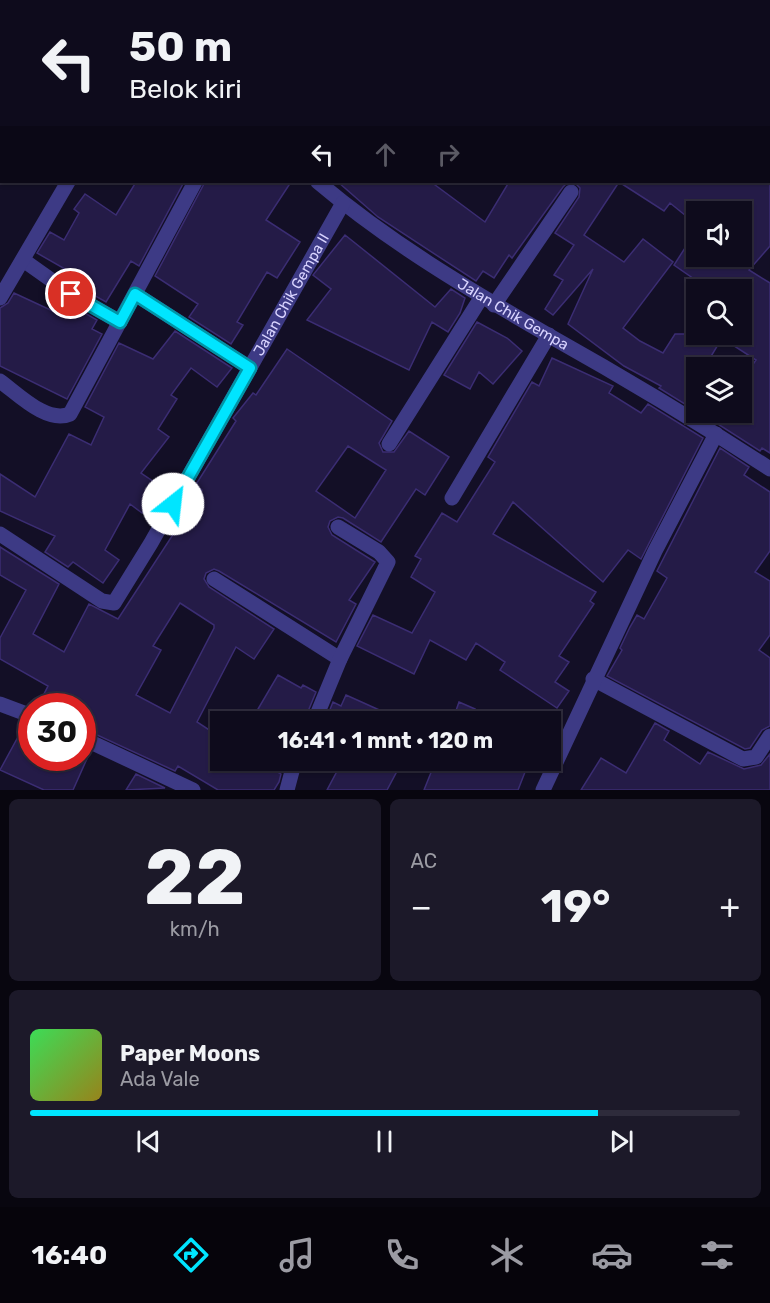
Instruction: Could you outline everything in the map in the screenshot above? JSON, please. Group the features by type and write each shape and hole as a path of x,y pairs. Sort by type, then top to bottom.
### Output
{"street":[{"path":"0,298 67,183"},
{"path":"0,381 44,412 62,418 70,414 194,183"},
{"name":"Jalan Chik Gempa","path":"319,183 425,262 488,302 549,335 716,434 770,469"},
{"path":"389,444 488,302 571,192"},
{"name":"Jalan Chik Gempa II","path":"0,534 102,602 114,603 151,543 343,203"},
{"path":"22,260 71,294 120,322"},
{"path":"135,294 250,368"},
{"path":"452,498 549,335"},
{"path":"543,790 593,679 655,551 716,434"},
{"path":"319,711 340,659 388,562 379,552 338,527"},
{"path":"214,579 340,659"},
{"path":"593,679 743,759 750,760 756,757 770,736"},
{"path":"0,704 18,711"},
{"path":"96,745 193,790"},
{"path":"287,790 292,771"}],"building":[{"path":"135,183 183,183 139,266 131,261 106,302 74,284 79,277 37,253 50,232 64,240 79,213 74,209 85,194 116,215"},
{"path":"204,183 290,183 266,220 300,242 277,278 267,272 237,322 243,325 231,344 189,317 198,304 155,276"},
{"path":"339,183 432,183 485,222 508,183 567,183 512,258 509,255 494,278 483,271 476,281 378,217"},
{"path":"567,183 618,183 584,235 624,262 643,239 673,262 623,328 640,341 663,353 675,334 686,334 686,345 718,345 711,357 686,357 686,405 659,388 661,386 624,366 568,324 593,269 553,315 545,309 563,280 554,275 574,245 555,233 579,197 580,188 576,184"},
{"path":"621,183 770,183 770,246 752,267 752,201 686,201 686,216 670,203 664,211"},
{"path":"345,235 435,307 451,289 465,298 460,313 448,332 432,322 409,370 307,320 331,289 313,275"},
{"path":"686,246 686,267 752,267 749,270 770,283 770,453 762,448 760,451 716,423 752,423 752,366 756,360 733,345 752,345 752,279 694,279 674,265"},
{"path":"14,293 57,313 64,301 97,320 92,329 102,334 67,399 0,366 0,308 8,303"},
{"path":"477,322 507,338 522,351 493,384 479,372 470,389 444,375"},
{"path":"175,331 232,368 217,387 191,368 171,395 177,399 158,429 169,437 141,473 160,486 142,513 130,504 105,550 119,560 103,583 73,562 68,567 45,552 55,536 0,511 0,474 35,497 69,434 91,445 104,417 85,407 119,343 153,359"},
{"path":"287,349 392,421 379,443 383,452 394,452 409,431 449,457 425,495 416,489 381,542 343,518 338,517 330,521 328,527 332,535 375,562 349,600 356,604 336,642 219,571 214,569 206,573 204,579 209,587 274,629 254,659 236,647 197,722 210,730 210,771 276,771 281,774 279,782 274,790 218,790 178,766 175,771 96,734 96,693 44,693 48,686 0,659 0,638 26,590 0,575 0,547 59,584 33,634 64,652 89,604 118,619 202,490 195,486 236,421 233,418 253,393 256,395","holes":["348,446 386,470 355,518 316,491","180,603 214,625 170,713 136,695 161,650 153,646"]},
{"path":"552,358 613,386 609,393 641,413 648,404 703,438 641,559 628,550 603,582 513,502 493,534 596,592 590,601 594,604 559,656 569,662 555,682 569,691 557,708 500,670 505,662 476,643 466,660 430,640 414,674 357,646 373,615 412,633 435,592 411,577 421,559 415,556 442,513 457,522 495,462 488,457 532,382 539,386"},
{"path":"720,448 749,467 744,475 770,492 770,551 755,572 770,581 770,635 759,650 770,658 770,726 762,730 750,748 745,749 607,676 622,650 620,648 637,615 644,619 667,578 657,571"},
{"path":"278,675 301,688 303,685 316,692 308,711 262,711 258,709"},
{"path":"346,695 382,711 329,711 333,702 341,706"},
{"path":"459,702 475,709 474,711 456,711"},
{"path":"655,723 669,731 664,740 700,764 708,752 744,769 761,765 770,754 770,790 581,790 601,758 626,773"},
{"path":"18,737 18,771 82,771 73,790 44,790 0,770"},
{"path":"337,771 397,771 387,790 327,790"},
{"path":"432,771 525,771 518,790 424,790"},
{"path":"136,774 165,788 126,790"}],"route":[{"path":"71,294 120,322 135,294 250,368 173,504"}]}
